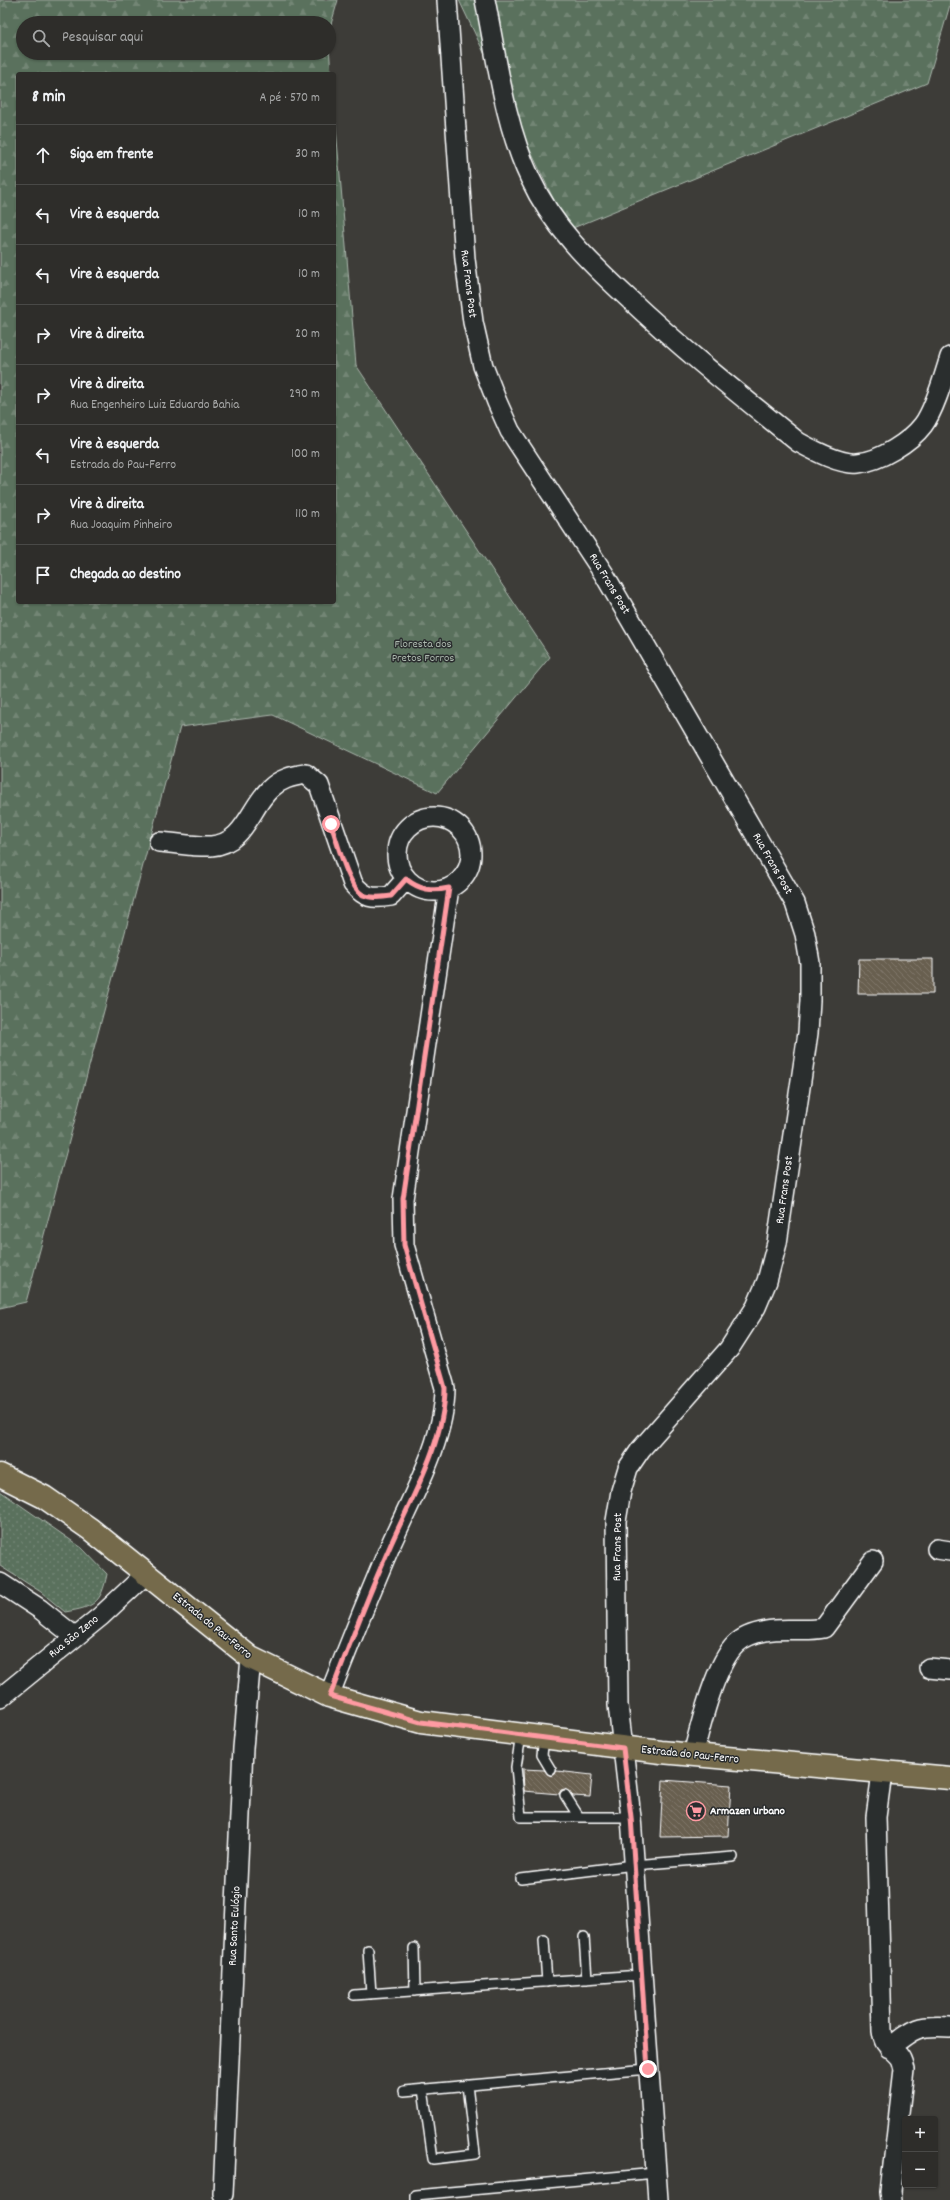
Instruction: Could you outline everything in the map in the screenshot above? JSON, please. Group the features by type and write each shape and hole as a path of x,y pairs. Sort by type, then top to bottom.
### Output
{"main road":[{"name":"Estrada do Pau-Ferro","path":"0,1475 66,1511 146,1573 251,1658 330,1696 421,1722 623,1748 882,1773 950,1778"}],"street":[{"name":"Rua Frans Post","path":"446,0 465,259 473,322 483,366 510,431 604,574 795,903 805,934 810,963 808,1033 777,1243 767,1281 756,1307 729,1349 641,1449 628,1468 621,1491 616,1521 618,1705 631,1817 658,2200"},
{"path":"485,0 516,145 530,180 553,218 582,255 652,320 798,442 825,457 857,463 884,454 908,441 924,424 939,390 950,357"},
{"path":"159,842 212,846 231,840 247,824 269,789 288,776 306,774 319,785 353,884 362,895 377,897 391,896 406,879"},
{"path":"442,818 453,822 462,830 468,839 471,851 470,862 466,873 458,882 449,888 437,891 426,890 415,886 406,879 400,869 397,858 398,846 402,836 410,827 419,820 442,818"},
{"path":"330,1696 362,1611 430,1454 445,1403 445,1388 404,1245 403,1199 449,888"},
{"path":"693,1755 703,1718 722,1664 735,1645 752,1634 767,1630 824,1628 873,1562"},
{"name":"Rua São Zeno","path":"0,1698 74,1636 101,1616 146,1573"},
{"path":"0,1583 40,1610 74,1636"},
{"name":"Rua Santo Eulógio","path":"223,2194 243,1748 251,1658"},
{"path":"929,1668 950,1670"},
{"path":"882,1773 876,1817 882,2031 883,2038 889,2048 900,2057 904,2069 890,2191 891,2200"},
{"path":"889,2048 918,2027 950,2027"}],"lane":[{"path":"520,1735 516,1767 520,1815 523,1818 631,1817"},
{"path":"544,1738 542,1755 551,1770"},
{"path":"565,1795 578,1817"},
{"path":"521,1879 634,1865 733,1858"},
{"path":"584,1937 587,1979"},
{"path":"544,1940 548,1982"},
{"path":"414,1948 415,1991"},
{"path":"368,1950 371,1994"},
{"path":"354,1995 641,1975"},
{"path":"404,2090 648,2069"},
{"path":"423,2089 433,2159 475,2154 467,2085"},
{"path":"416,2200 416,2195 656,2173"}],"green space":[{"name":"Floresta dos Pretos Forros","path":"0,0 338,0 333,16 16,16 16,60 330,60 331,72 16,72 16,604 336,604 336,128 356,365 550,657 437,793 273,715 180,727 26,1302 0,1308"},
{"path":"459,0 950,0 950,5 927,83 568,230"},
{"path":"0,1491 82,1548 107,1574 102,1592 95,1602 83,1608 65,1612 41,1592 0,1566"}],"building":[{"path":"859,959 933,959 933,994 858,994"},
{"path":"523,1769 544,1770 551,1776 557,1771 592,1775 590,1797 573,1796 565,1789 561,1790 559,1794 524,1791"},
{"name":"Armazen Urbano","path":"663,1780 731,1785 728,1836 660,1837"}],"place":[{"name":"Armazen Urbano","path":"696,1811"}],"route":[{"path":"331,824 353,884 362,895 372,897 391,896 406,879 415,886 426,890 437,891 449,888 403,1199 404,1245 445,1388 445,1403 430,1454 362,1611 330,1696 421,1722 544,1738 581,1741 623,1748 631,1817 648,2069"}]}
